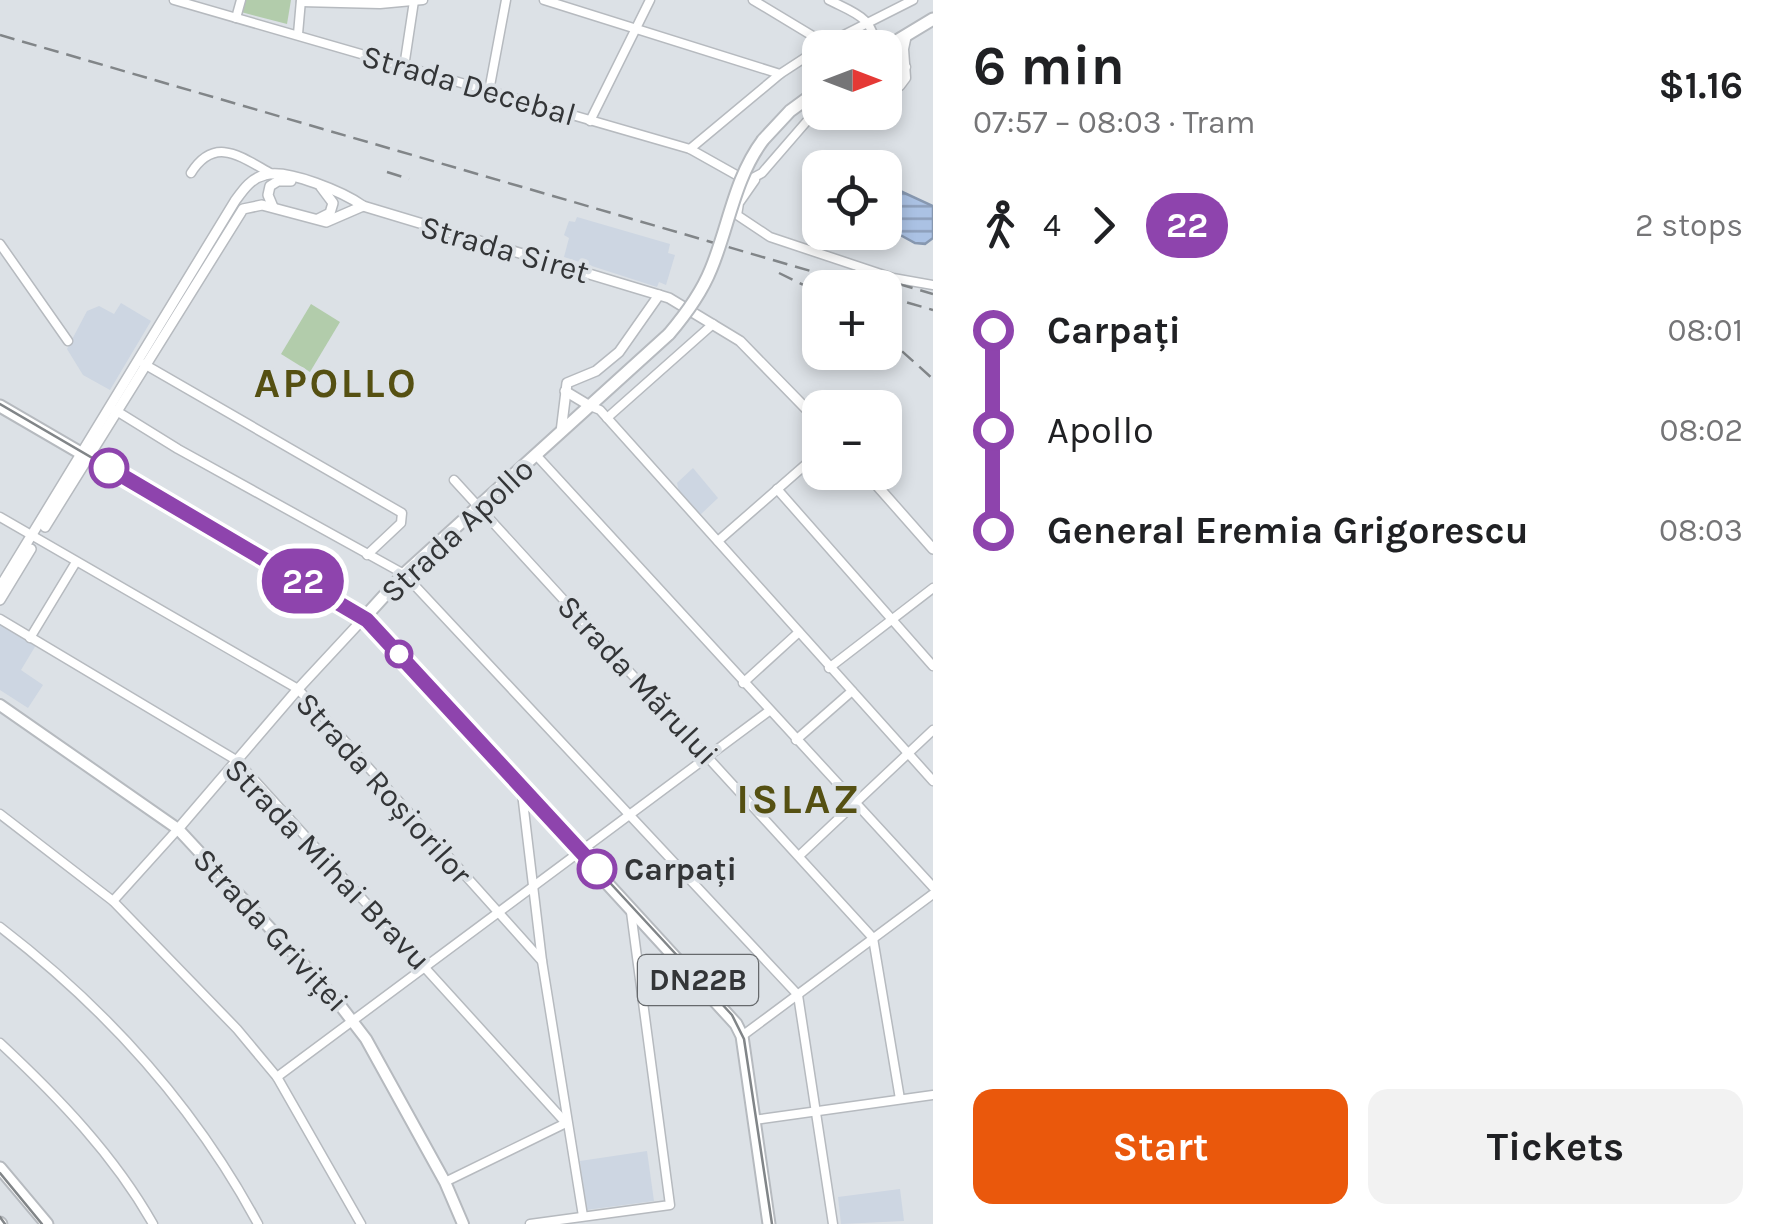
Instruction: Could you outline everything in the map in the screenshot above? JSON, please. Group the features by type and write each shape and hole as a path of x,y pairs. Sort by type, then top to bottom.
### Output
{"main road":[{"path":"902,38 933,19"},
{"name":"Strada Apollo","path":"364,618 404,574 669,334 701,291 744,172 762,140 802,102"},
{"name":"DN22B","path":"0,406 364,618 728,1013 742,1036 770,1224"},
{"name":"Strada Griviței","path":"0,705 178,829 354,1021 445,1182 463,1224"},
{"path":"0,1168 46,1224"}],"street":[{"name":"Strada Decebal","path":"174,0 690,149 742,179 758,177"},
{"path":"236,18 241,0"},
{"path":"298,34 301,1 380,4 423,0"},
{"path":"489,92 506,0"},
{"path":"544,0 780,74"},
{"path":"590,121 650,0"},
{"path":"754,0 803,30"},
{"path":"828,0 868,20 873,30"},
{"path":"850,30 912,0"},
{"path":"404,67 414,1"},
{"path":"902,84 907,35"},
{"path":"690,149 802,60"},
{"path":"902,64 906,66"},
{"path":"802,127 737,208 740,219 770,237 874,272 933,285"},
{"path":"191,173 204,156 217,152 239,156 272,174"},
{"path":"0,587 114,409 246,187 258,177 272,174"},
{"name":"Strada Siret","path":"272,174 346,194 363,206 660,295 752,350 802,404"},
{"path":"275,208 268,199 270,186 278,181 302,181"},
{"path":"316,219 327,216 333,206 331,197 318,186"},
{"path":"114,409 240,212 254,204 329,222 363,206"},
{"path":"0,244 68,341"},
{"path":"561,432 565,391 572,378 600,369 618,352 660,295"},
{"path":"607,418 713,324"},
{"path":"144,364 402,513 401,523 367,555"},
{"path":"565,391 607,418 933,781"},
{"path":"114,409 178,449 404,574 798,995 834,1224"},
{"path":"536,455 933,890 742,1036"},
{"path":"718,541 802,467"},
{"name":"Strada Mărului","path":"454,480 873,938"},
{"path":"777,489 933,666"},
{"path":"881,490 933,549"},
{"name":"Strada Roșiorilor","path":"0,518 298,689 542,960"},
{"path":"0,600 34,537"},
{"path":"30,638 76,562"},
{"path":"829,668 933,588"},
{"name":"Strada Apollo","path":"112,900 364,618"},
{"name":"Strada Mihai Bravu","path":"0,619 236,760 566,1123"},
{"path":"743,683 799,632"},
{"path":"796,740 852,691"},
{"path":"277,1076 769,711"},
{"path":"800,855 933,730"},
{"path":"521,788 542,960 583,1216"},
{"path":"0,814 112,900 198,987 277,1076 361,1224"},
{"path":"530,1224 670,1205 630,907"},
{"path":"0,927 73,988 160,1076 216,1151 258,1224"},
{"path":"873,938 900,1100"},
{"path":"0,1043 89,1133 153,1224"},
{"path":"754,1120 933,1095"},
{"path":"445,1182 566,1123"}],"shaded area":[{"path":"577,217 670,244 668,253 675,255 666,285 659,282 657,287 564,257 569,238 564,235 569,221 575,222"},
{"path":"121,303 151,321 110,390 83,375 67,349 87,311 99,306 114,314"},
{"path":"693,468 718,498 700,515 679,492 677,483"},
{"path":"0,624 36,645 21,670 43,685 28,708 0,690"},
{"path":"647,1151 654,1201 586,1210 580,1161"},
{"path":"900,1189 904,1221 841,1224 838,1197"}],"green space":[{"path":"244,0 291,0 287,24 241,12"},
{"path":"311,304 340,322 310,372 281,354"}],"water":[{"path":"902,192 933,206 933,238 925,244 902,236"}],"tram line":[{"path":"0,404 332,598 373,626 732,1015 744,1039 772,1224"},
{"name":"22","path":"109,468 367,620 597,869"},
{"path":"0,1173 42,1224"},
{"path":"0,1217 5,1224"}],"railway":[{"path":"0,35 807,270"},
{"path":"387,172 409,179"},
{"path":"779,273 802,284"},
{"path":"902,285 933,294"},
{"path":"902,301 933,310"},
{"path":"902,351 933,379"}],"place":[{"name":"Carpați","path":"597,869"}],"district":[{"name":"APOLLO","path":"336,382"},
{"name":"ISLAZ","path":"799,798"}]}
